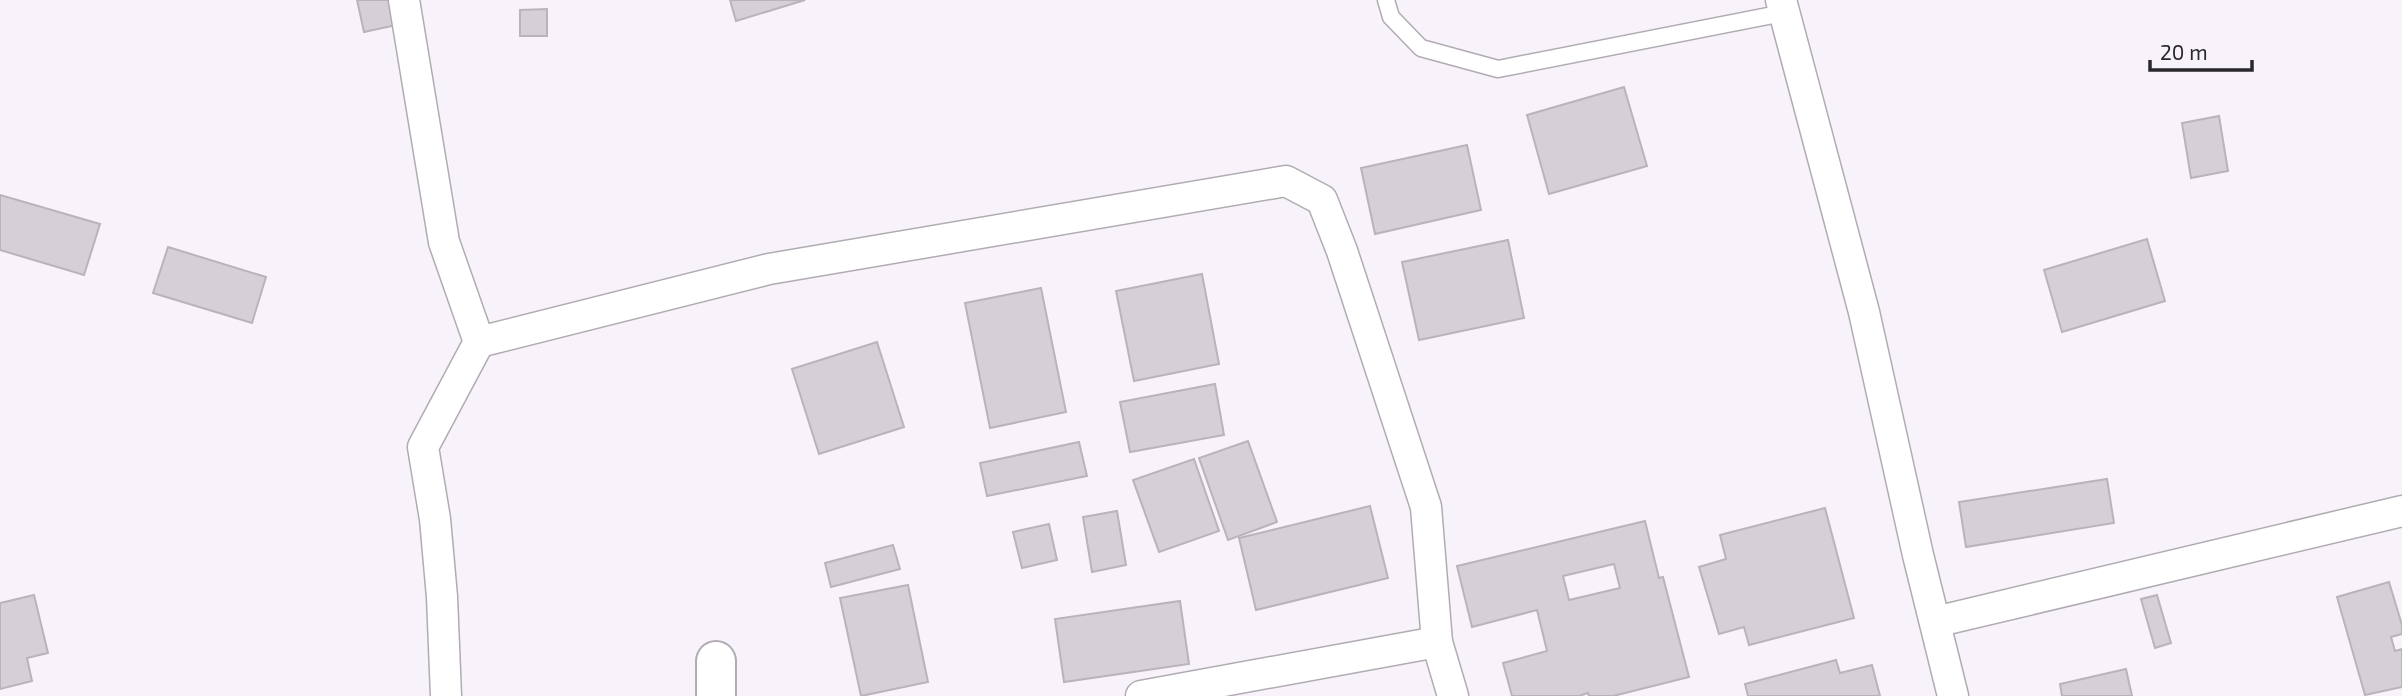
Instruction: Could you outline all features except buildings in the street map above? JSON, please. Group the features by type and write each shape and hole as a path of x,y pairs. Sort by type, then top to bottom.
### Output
{"street":[{"path":"404,0 444,242 479,342 423,447 436,532 446,696"},
{"path":"1782,7 1864,312 1953,696"},
{"path":"479,342 769,268 1286,181 1322,200 1342,251 1426,507 1437,642 1453,696"},
{"path":"1935,622 2402,511"},
{"path":"1141,696 1437,642"}],"lane":[{"path":"1386,0 1391,17 1421,48 1498,69 1782,7"}]}
